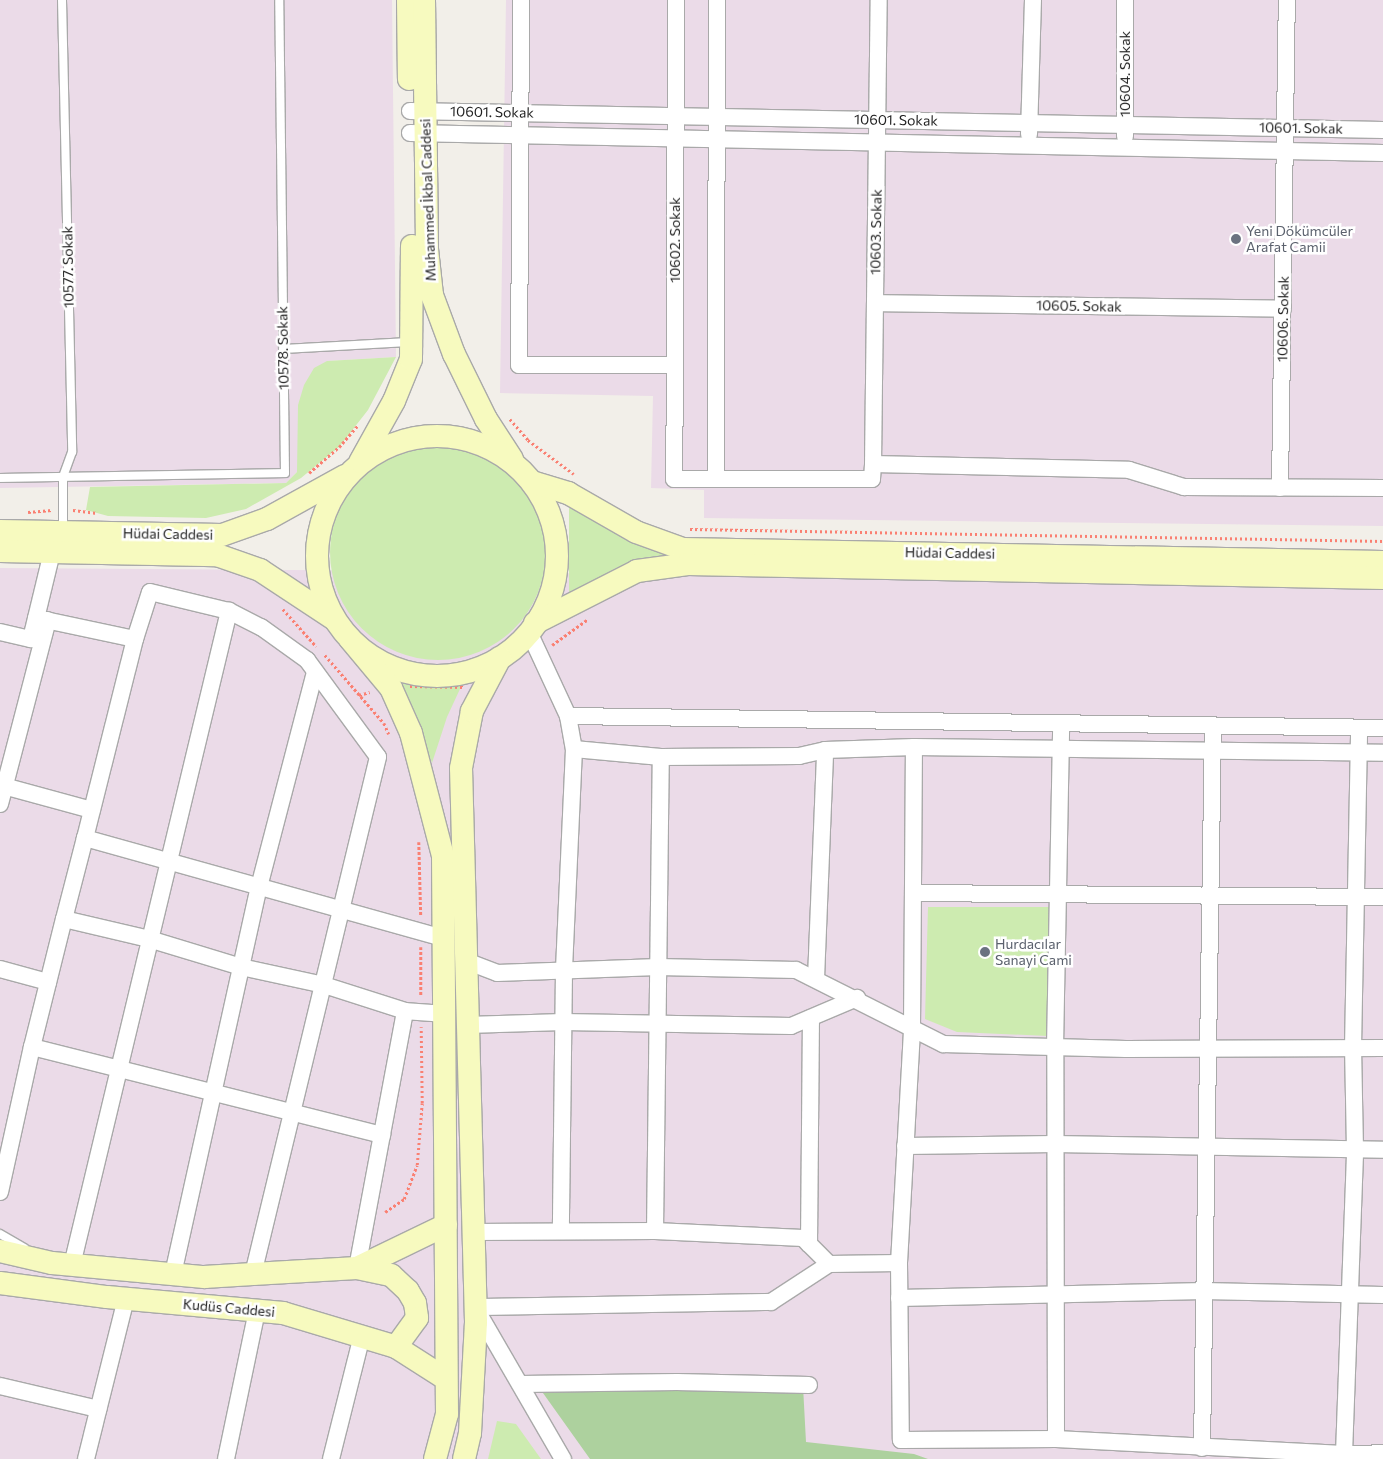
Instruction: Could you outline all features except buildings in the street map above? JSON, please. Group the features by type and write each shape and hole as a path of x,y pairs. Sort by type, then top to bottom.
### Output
{"street":[{"name":"Muhammed İkbal Caddesi","path":"408,0 418,111"},
{"name":"Muhammed İkbal Caddesi","path":"335,619 322,591 317,544 332,498 354,469 401,386 411,359 414,342 418,111 424,0"},
{"path":"521,0 519,365 674,365"},
{"name":"10602. Sokak","path":"676,0 674,479 716,479"},
{"path":"717,0 716,479 872,479 873,464 1129,470 1184,487 1383,488"},
{"name":"10603. Sokak","path":"873,464 879,0"},
{"path":"1029,146 1033,0"},
{"name":"10604. Sokak","path":"1125,0 1125,148"},
{"name":"10606. Sokak","path":"1280,488 1287,0"},
{"name":"10601. Sokak","path":"418,111 1383,130"},
{"name":"Muhammed İkbal Caddesi","path":"418,133 432,295 454,354 486,419 549,513 557,548 553,584 532,628"},
{"name":"10601. Sokak","path":"418,133 1383,153"},
{"name":"10605. Sokak","path":"875,303 1283,309"},
{"name":"Hüdai Caddesi","path":"0,531 222,535 266,520 392,445 410,439 439,436 468,440 486,446 525,475 568,494 636,532 683,549 1383,562"},
{"name":"Hüdai Caddesi","path":"0,551 196,554 238,560 260,570 335,619"},
{"path":"0,804 2,786 42,619 52,552"},
{"name":"Hüdai Caddesi","path":"532,628 637,571 688,564 1383,578"},
{"path":"0,1192 48,982 135,639 150,592 229,611 261,626 307,660 378,757 343,910 253,1274"},
{"path":"62,1264 118,1069 229,611"},
{"path":"0,632 31,639 42,619"},
{"path":"42,619 135,639"},
{"path":"335,619 391,688 411,732 443,856 447,1414 435,1459"},
{"path":"464,1459 470,1433 475,1307 461,768 472,711 500,658 532,628 540,653 568,716 574,749 564,971 561,1230"},
{"path":"350,639 383,663 422,675 462,673 500,658"},
{"path":"173,1274 259,887 315,672"},
{"path":"568,716 1383,728"},
{"path":"1056,1439 1055,1047 1059,748 1061,723"},
{"path":"1202,1448 1206,1147 1210,1048 1213,726"},
{"path":"1344,1454 1355,1150 1353,1048 1359,728"},
{"path":"574,749 661,757 798,756 825,750 914,747 1383,753"},
{"path":"914,747 912,1028 899,1263 900,1440 1056,1439 1202,1448 1344,1454 1383,1453"},
{"path":"816,980 825,750"},
{"path":"655,1231 661,757"},
{"path":"2,786 92,810"},
{"path":"85,838 444,938"},
{"path":"914,893 1383,897"},
{"path":"64,920 149,939 241,967 324,985 413,1012 445,1014"},
{"path":"466,961 497,973 658,968 796,970 857,998 944,1044 1055,1047 1383,1048"},
{"path":"0,969 48,982"},
{"path":"467,1025 563,1022 791,1026 857,998"},
{"path":"358,1268 382,1135 413,1012"},
{"path":"809,1244 811,1018"},
{"path":"32,1047 382,1135"},
{"path":"905,1146 1055,1144 1383,1150"},
{"path":"358,1268 446,1226"},
{"path":"473,1232 561,1230 655,1231 803,1238 829,1264"},
{"path":"0,1251 62,1264 204,1276 358,1268 391,1275 408,1291 415,1303 417,1318 396,1347"},
{"path":"475,1307 771,1302 829,1264 899,1263"},
{"name":"Kudüs Caddesi","path":"0,1283 126,1299 283,1313 396,1347 446,1379"},
{"path":"899,1298 1204,1291 1383,1295"},
{"path":"86,1459 126,1299"},
{"path":"475,1307 563,1459"},
{"path":"226,1459 257,1311"},
{"path":"331,1459 362,1336"},
{"path":"521,1384 677,1382 809,1385"},
{"path":"0,1386 98,1409"}],"lane":[{"name":"10577. Sokak","path":"62,0 72,452 63,477 63,532"},
{"name":"10578. Sokak","path":"63,477 285,474 279,0"},
{"path":"283,349 414,342"},
{"path":"0,478 63,477"},
{"path":"0,1234 62,1264"}],"path":[{"path":"508,417 528,440 575,474"},
{"path":"688,529 1383,541"},
{"path":"278,603 378,716 392,739"},
{"path":"540,653 588,618"},
{"path":"385,1212 404,1199 417,1165 422,1103 413,1012 421,932 418,837"}],"shaded area":[{"path":"0,0 392,0 396,357 327,361 297,472 286,483 0,488"},
{"path":"506,0 1383,0 1383,526 704,518 704,490 651,488 653,396 500,393"},
{"path":"0,568 441,571 1383,587 1383,1459 0,1459"}],"green space":[{"path":"396,357 368,410 339,447 301,478 246,509 206,518 108,516 86,510 90,487 286,483 297,472 298,405 304,385 314,368 327,361"},
{"path":"438,444 459,446 479,452 498,462 514,476 528,492 538,511 544,531 546,552 544,573 538,593 528,612 514,628 498,642 479,652 459,658 438,660 417,658 397,652 378,642 362,628 348,612 338,593 332,573 330,552 332,531 338,511 348,492 362,476 378,462 397,452 417,446"},
{"path":"569,504 672,553 616,568 569,595"},
{"path":"386,670 424,679 466,676 447,717 432,763 413,713"},
{"path":"928,907 1050,907 1048,1036 957,1032 925,1019"},
{"path":"538,1386 803,1386 806,1442 914,1454 928,1459 590,1459"},
{"path":"497,1421 516,1424 541,1459 488,1459"}],"place":[{"name":"Yeni Dökümcüler Arafat Camii","path":"1236,239"},
{"name":"Hurdacılar Sanayi Cami","path":"985,952"}]}
